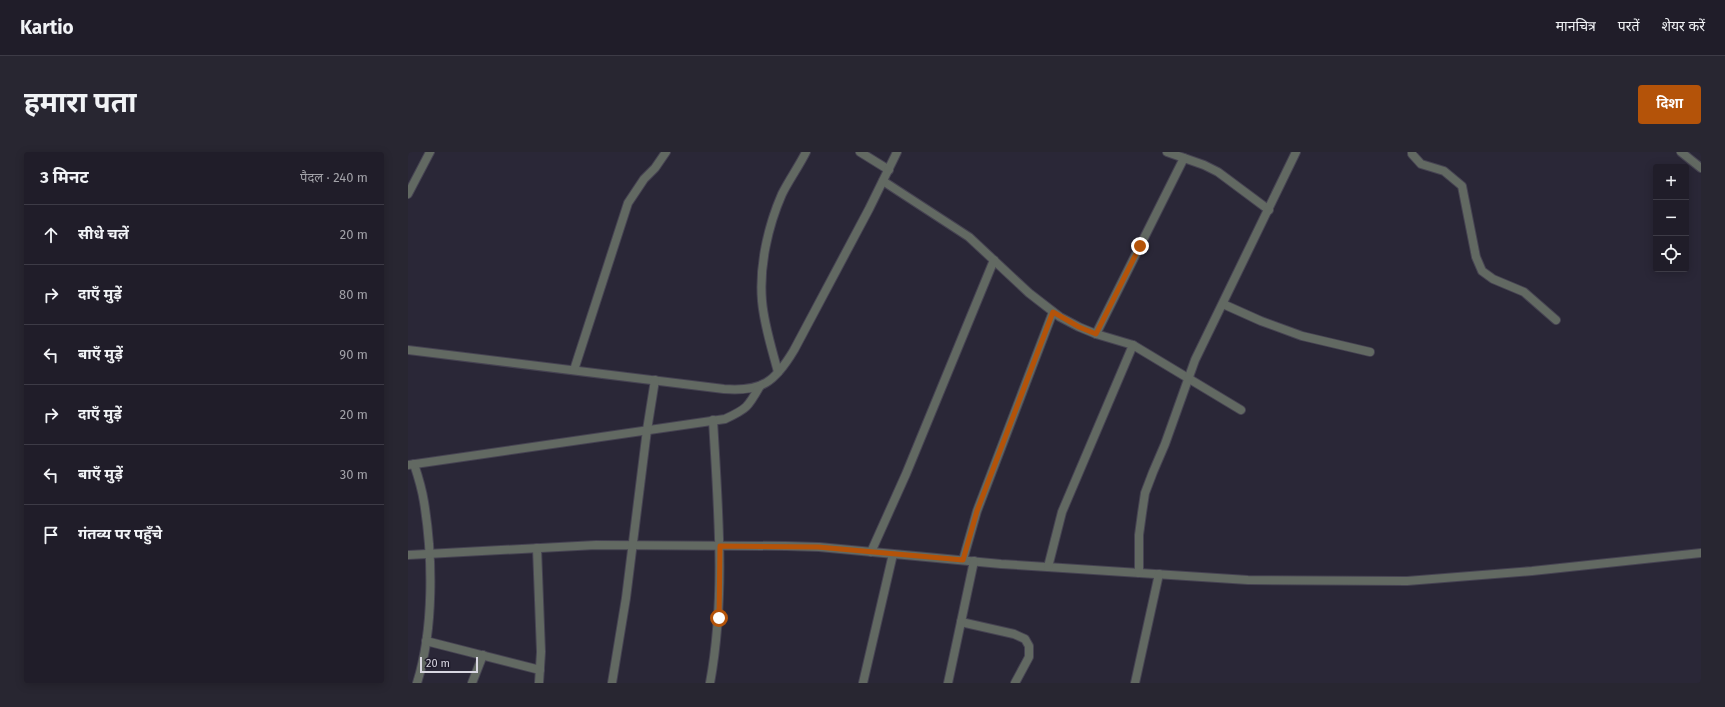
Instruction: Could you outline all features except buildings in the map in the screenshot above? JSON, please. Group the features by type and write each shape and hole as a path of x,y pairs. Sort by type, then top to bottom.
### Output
{"street":[{"path":"408,194 412,179 430,152"},
{"path":"574,370 628,203 644,179 655,168 666,152"},
{"path":"778,372 770,345 762,300 764,260 775,215 783,194 806,152"},
{"path":"860,152 889,170"},
{"path":"417,683 426,641 430,590 430,553 424,501 411,464 725,419 743,411 752,401 760,386 786,364 812,318 897,152"},
{"path":"1167,152 1218,172 1268,210"},
{"path":"1138,573 1139,535 1145,493 1195,360 1296,152"},
{"path":"1412,152 1421,164 1444,171 1462,186 1476,257 1482,271 1493,279 1524,292 1556,320"},
{"path":"1681,152 1701,168"},
{"path":"1096,334 1184,158"},
{"path":"883,181 954,225 1029,293 1053,312 1079,327 1096,334 1133,345 1150,354 1188,380 1241,410"},
{"path":"870,552 906,474 994,260"},
{"path":"1223,304 1261,321 1302,336 1370,352"},
{"path":"963,560 977,511 1053,312"},
{"path":"1048,567 1062,512 1133,345"},
{"path":"408,350 743,390 760,386"},
{"path":"612,683 626,598 647,430 655,380"},
{"path":"710,683 719,618 720,546 713,420"},
{"path":"408,555 537,548 632,546 818,547 1048,567 1248,580 1407,581 1532,571 1701,553"},
{"path":"537,548 541,629 539,683"},
{"path":"863,683 893,554"},
{"path":"948,683 974,561"},
{"path":"1135,683 1159,574"},
{"path":"962,622 1014,634 1025,639 1029,646 1029,657 1015,683"},
{"path":"426,641 540,670"},
{"path":"472,683 483,655"}],"route":[{"path":"719,618 720,546 759,545 818,547 963,560 977,511 1053,312 1079,327 1096,334 1140,246"}]}
